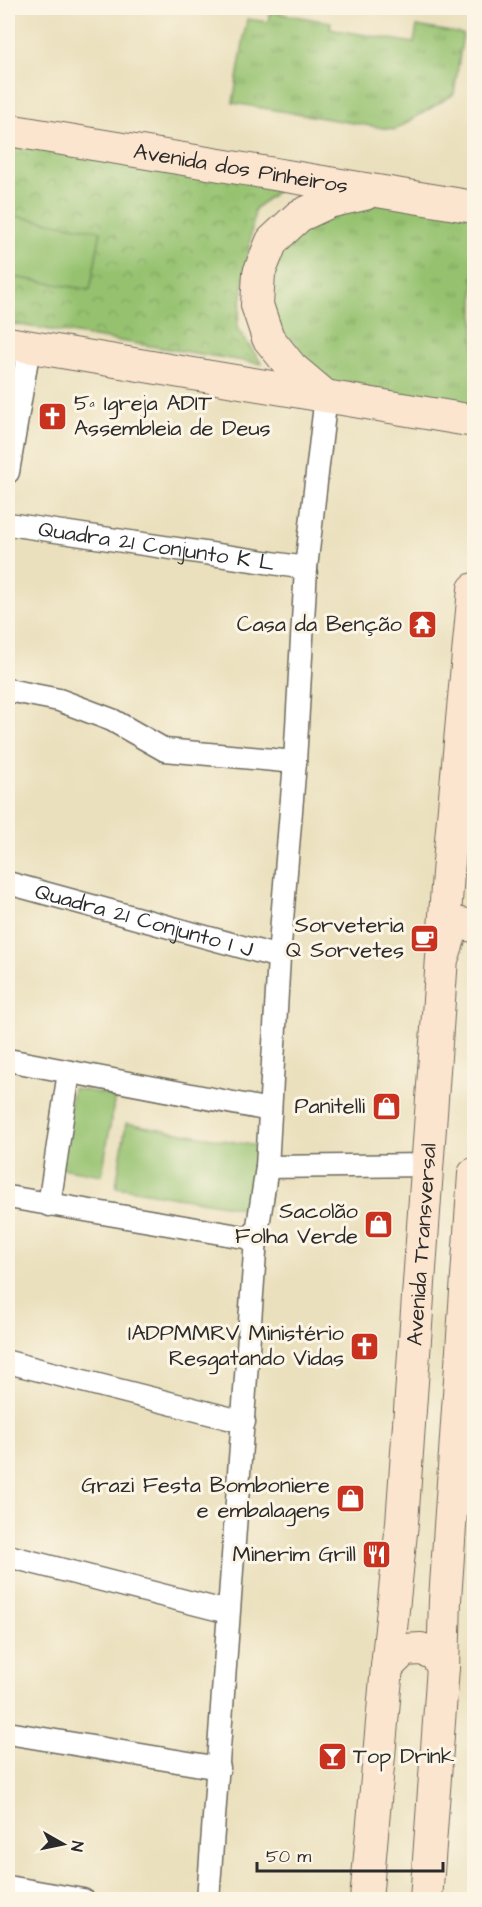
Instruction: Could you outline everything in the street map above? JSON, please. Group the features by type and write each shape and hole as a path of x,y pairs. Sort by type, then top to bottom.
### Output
{"street":[{"name":"Avenida dos Pinheiros","path":"8,130 474,207"},
{"path":"326,396 292,368 268,338 256,305 259,273 272,241 299,216 329,202 378,191"},
{"path":"8,472 18,345 474,422"},
{"path":"208,1899 256,1239 267,1167 306,568 326,396"},
{"name":"Quadra 21 Conjunto K L","path":"8,524 306,568"},
{"name":"Avenida Transversal","path":"366,1899 402,1523 448,873 474,589"},
{"path":"8,690 59,700 112,720 165,750 295,762"},
{"path":"448,873 468,890 474,890"},
{"name":"Quadra 21 Conjunto I J","path":"8,883 279,957"},
{"path":"443,955 452,929 462,924 474,926"},
{"path":"8,1060 270,1110"},
{"path":"49,1204 69,1072"},
{"path":"267,1167 427,1165"},
{"path":"426,1899 474,1174"},
{"path":"8,1197 256,1239"},
{"path":"8,1362 244,1422"},
{"path":"8,1556 228,1612"},
{"path":"394,1597 403,1605 426,1614 445,1600"},
{"path":"387,1667 404,1650 421,1649 435,1654 443,1666"},
{"path":"8,1733 219,1768"},
{"path":"8,1887 83,1899"}],"green space":[{"path":"270,12 331,22 330,29 414,43 417,26 463,34 454,94 395,130 233,103 247,19 268,22"},
{"path":"8,134 293,178 255,209 237,328 262,364 8,323"},
{"path":"380,198 474,211 474,418 328,392 271,336 264,273 302,219"},
{"path":"8,215 101,231 90,290 8,276"},
{"path":"73,1088 115,1096 102,1175 60,1168"},
{"path":"126,1123 258,1146 248,1209 116,1187"}],"place":[{"name":"5ª Igreja ADIT Assembleia de Deus","path":"53,416"},
{"name":"Casa da Benção","path":"423,624"},
{"name":"Sorveteria Q Sorvetes","path":"425,938"},
{"name":"Panitelli","path":"386,1106"},
{"name":"Sacolão Folha Verde","path":"379,1224"},
{"name":"IADPMMRV Ministério Resgatando Vidas","path":"365,1346"},
{"name":"Grazi Festa Bomboniere e embalagens","path":"351,1498"},
{"name":"Minerim Grill","path":"377,1554"},
{"name":"Top Drink","path":"332,1756"}]}
